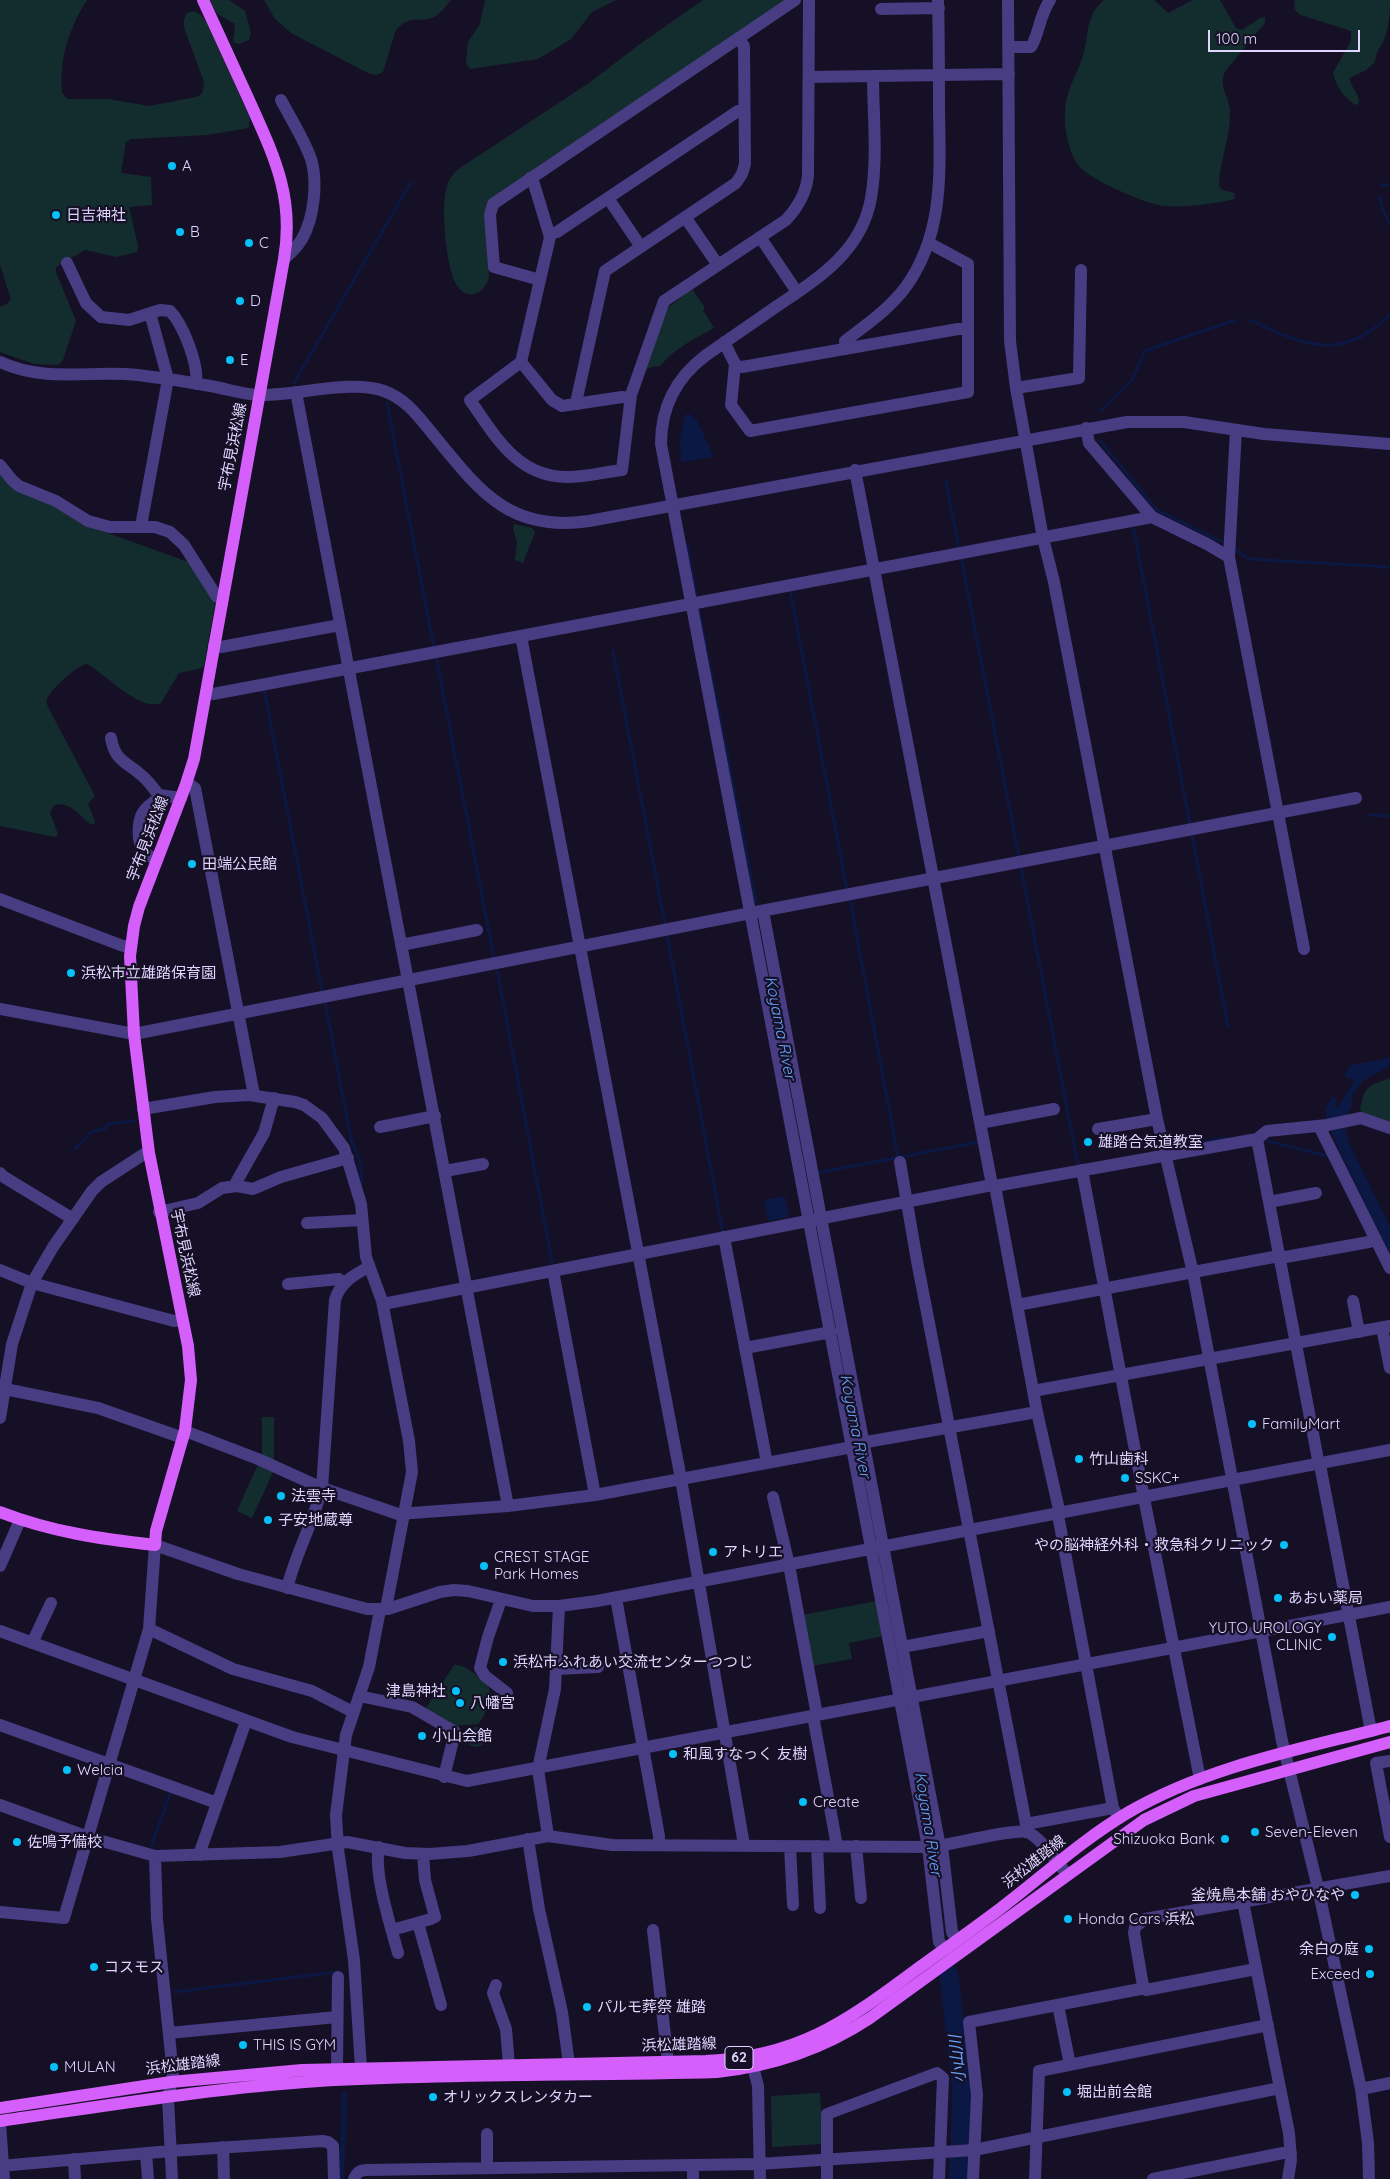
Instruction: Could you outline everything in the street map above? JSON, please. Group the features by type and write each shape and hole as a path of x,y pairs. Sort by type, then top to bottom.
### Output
{"main road":[{"name":"宇布見浜松線","path":"156,1545 156,1531 184,1435 190,1405 191,1380 188,1346 149,1153 134,1034 130,946 136,916 187,783 194,759 284,259 288,216 280,171 203,0"},
{"path":"0,1512 61,1532 156,1545"},
{"name":"浜松雄踏線","path":"0,2108 171,2082 272,2072 337,2068 668,2062 736,2058 781,2049 810,2039 857,2014 1058,1863 1116,1813 1200,1779 1390,1726"},
{"name":"浜松雄踏線","path":"0,2122 168,2097 269,2085 346,2080 699,2073 754,2067 806,2052 855,2028 1133,1826 1182,1801 1390,1742"}],"street":[{"path":"540,280 494,267 492,262 490,209 497,200 795,0"},
{"path":"530,178 534,184 549,234 521,362 470,400 510,454 537,472 570,477 622,470 630,398 664,301 786,220 797,208 805,192 808,176 809,0"},
{"path":"1008,0 1010,341 1016,388 1043,538 1054,582 1157,1118 1193,1273 1285,1754 1318,1888 1361,2089 1368,2144 1369,2179"},
{"path":"1009,47 1031,47 1036,40 1039,20 1050,0"},
{"path":"846,349 845,341 880,315 904,289 914,274 929,243 940,184 938,4 881,9"},
{"path":"578,404 577,398 605,271 736,183 742,174 745,164 744,46 738,38"},
{"path":"809,77 1009,74"},
{"path":"873,76 874,174 868,212 858,235 843,256 825,273 724,342 688,370 674,389 665,410 661,444 696,604 757,912 935,1847 952,1932 957,1940"},
{"path":"282,100 309,153 314,177 310,215 306,232 297,247 284,259"},
{"path":"549,234 557,232 738,111 744,111"},
{"path":"608,198 641,247"},
{"path":"686,217 718,266"},
{"path":"760,237 797,292"},
{"path":"724,342 735,364 731,405 750,431 968,392 968,264 929,243"},
{"path":"68,263 86,303 101,317 129,320 165,309 170,311 177,320 190,350 198,376 196,384"},
{"path":"1016,388 1079,378 1081,270"},
{"path":"141,526 168,379 150,313"},
{"path":"735,366 742,367 968,329"},
{"path":"0,362 20,370 45,375 123,374 168,379 259,396 365,387 391,394 413,410 467,476 486,496 509,510 528,518 548,522 575,523 855,470 1127,422 1165,421 1296,438 1390,444"},
{"path":"521,362 557,404 562,406 622,397 630,398"},
{"path":"296,392 508,1506"},
{"path":"1086,428 1089,443 1152,517 1207,544 1228,557"},
{"path":"1236,430 1228,557 1304,949"},
{"path":"0,465 19,486 56,501 88,521 110,527 141,526 163,529 176,536 184,545 217,597 223,598"},
{"path":"0,1805 88,1836 155,1856 290,1851 338,1843 356,1843 422,1854 468,1851 548,1836 603,1844 935,1847 1026,1828 1116,1813 1086,1664 1059,1514 980,1123 855,470"},
{"path":"206,692 213,694 1152,517"},
{"path":"214,645 221,647 340,624"},
{"path":"521,636 694,1549 698,1583 726,1732 744,1845"},
{"path":"111,738 118,758 140,774 162,796"},
{"path":"187,783 195,788 254,1095"},
{"path":"158,860 148,856 141,849 138,826 143,812 162,796 181,798"},
{"path":"0,1009 134,1034 580,946 1356,798"},
{"path":"0,899 123,946 130,946"},
{"path":"401,945 477,930"},
{"path":"143,1109 215,1097 254,1095 295,1102 312,1110 330,1128 348,1158 359,1196 366,1256 382,1304 409,1441 412,1472 387,1603 369,1667 353,1712 343,1751 336,1816 354,1960 360,2068"},
{"path":"234,1186 260,1141 274,1098"},
{"path":"980,1123 1054,1110"},
{"path":"380,1127 435,1116"},
{"path":"1098,1129 1157,1118"},
{"path":"382,1304 908,1201 1257,1139 1267,1131 1323,1126 1354,1119 1367,1119 1390,1128"},
{"path":"1323,1126 1320,1131 1336,1158 1390,1268"},
{"path":"1257,1139 1371,1731"},
{"path":"0,1418 5,1389 4,1373 32,1283 96,1186 144,1154 149,1153"},
{"path":"160,1212 198,1203 222,1188 234,1186 253,1189 280,1178 348,1158"},
{"path":"900,1162 917,1261 1026,1828 1066,1874"},
{"path":"445,1171 483,1164"},
{"path":"1082,1170 1144,1498 1200,1779"},
{"path":"0,1173 73,1219"},
{"path":"1269,1202 1316,1193"},
{"path":"307,1223 362,1220"},
{"path":"724,1237 767,1463"},
{"path":"1017,1305 1369,1242 1376,1239"},
{"path":"823,1260 830,1332 858,1444"},
{"path":"287,1588 294,1561 315,1515 322,1488 335,1300 344,1283 352,1276 369,1267"},
{"path":"0,1270 32,1283 174,1321 182,1320"},
{"path":"552,1270 595,1495"},
{"path":"288,1284 339,1279 344,1283"},
{"path":"1353,1301 1359,1332"},
{"path":"1033,1390 1386,1327 1390,1368"},
{"path":"745,1348 830,1332"},
{"path":"5,1389 98,1408 184,1435 258,1459 322,1488 398,1514 508,1506 595,1495 858,1444 1037,1412"},
{"path":"0,1912 64,1918 149,1629 156,1545 238,1574 355,1606 384,1609 440,1592 454,1590 468,1591 532,1606 559,1606 616,1598 789,1566 1390,1450"},
{"path":"773,1497 789,1566 837,1846"},
{"path":"0,1566 20,1520"},
{"path":"878,1549 902,1647 906,1698"},
{"path":"616,1598 660,1836 659,1845"},
{"path":"501,1600 488,1636 480,1668 485,1676 507,1693"},
{"path":"32,1643 51,1603"},
{"path":"548,1836 538,1769 552,1702 556,1670 559,1606"},
{"path":"0,1631 292,1737 444,1777 476,1781 1390,1607"},
{"path":"149,1629 233,1669 312,1691 353,1712"},
{"path":"902,1647 989,1631"},
{"path":"556,1670 598,1667"},
{"path":"359,1696 412,1707 455,1732 444,1777"},
{"path":"201,1855 201,1849 246,1721"},
{"path":"0,1724 217,1803"},
{"path":"1390,1760 1376,1763 1389,1823 1390,1837"},
{"path":"528,1839 539,1909 562,2012 569,2064"},
{"path":"790,1846 793,1905"},
{"path":"817,1846 820,1908"},
{"path":"856,1846 861,1898"},
{"path":"378,1847 377,1855 398,1953"},
{"path":"935,1847 939,1942 945,1949"},
{"path":"392,1930 435,1917 425,1880 422,1854"},
{"path":"155,1856 157,1919 173,2074 168,2097 172,2179"},
{"path":"1141,1987 1142,1980 1134,1933 1135,1927 1145,1919 1390,1876"},
{"path":"1243,1902 1292,2153 1288,2179"},
{"path":"418,1923 441,2006"},
{"path":"653,1930 668,2062"},
{"path":"1141,1987 1146,1990 1256,1969"},
{"path":"337,2068 338,1977"},
{"path":"496,1985 493,1993 506,2029 509,2065"},
{"path":"972,2179 977,2095 969,2022 1135,1990 1141,1987"},
{"path":"1058,2005 1070,2065"},
{"path":"169,2034 337,2017"},
{"path":"1035,2179 1039,2071 1268,2025"},
{"path":"754,2067 758,2086 760,2179"},
{"path":"827,2179 827,2114 937,2073 943,2078 939,2179"},
{"path":"1361,2089 1390,2083"},
{"path":"354,2179 361,2170 487,2168 516,2173 759,2164 974,2150 1280,2088"},
{"path":"0,2122 3,2170 74,2160 146,2153 322,2141 328,2142 333,2146 334,2179"},
{"path":"487,2134 487,2168"},
{"path":"223,2147 224,2179"},
{"path":"146,2153 148,2179"},
{"path":"1153,2179 1283,2153 1292,2153"},
{"path":"74,2160 75,2179"},
{"path":"693,2165 693,2179"}],"green space":[{"path":"0,0 87,0 70,33 67,44 62,68 62,93 68,99 108,99 149,106 196,97 202,94 204,82 184,27 187,13 194,11 206,21 250,118 249,127 244,129 206,135 131,139 126,142 121,173 151,177 152,205 129,207 138,246 137,252 116,257 85,250 56,267 56,272 76,321 63,360 58,365 34,364 0,352 0,307 11,299 0,265"},
{"path":"209,0 229,0 245,11 251,33 249,40 239,44 233,42 235,24 217,14"},
{"path":"264,0 451,0 437,16 409,21 400,26 395,32 383,72 377,75 370,74 291,33 275,19"},
{"path":"485,0 616,0 592,12 571,39 538,59 470,69 466,63 468,42 480,24"},
{"path":"703,0 786,0 485,214 489,277 484,288 475,294 465,293 460,290 452,276 444,224 446,190 453,174 589,83 640,44"},
{"path":"1104,0 1154,0 1168,13 1193,0 1220,0 1236,28 1242,30 1260,18 1265,17 1265,23 1226,70 1223,81 1229,105 1230,121 1219,186 1222,190 1235,193 1234,199 1196,205 1159,205 1129,195 1105,184 1086,172 1076,162 1066,134 1065,106 1082,59 1090,21 1097,7"},
{"path":"1295,0 1390,0 1387,30 1377,52 1375,62 1366,70 1350,78 1359,101 1358,105 1350,101 1342,92 1333,73 1351,41 1351,31 1301,15 1295,9"},
{"path":"692,289 705,308 703,310 714,328 678,349 660,366 645,368 666,309"},
{"path":"0,473 86,525 188,562 215,604 204,666 179,673 161,703 152,704 133,697 87,664 77,668 49,695 47,699 48,707 95,796 88,804 95,821 94,824 90,824 68,806 58,804 53,806 50,813 58,834 55,837 0,826"},
{"path":"514,524 532,528 535,532 523,563 515,560 517,543 513,528"},
{"path":"1390,1078 1390,1123 1360,1111 1363,1097 1368,1088"},
{"path":"262,1417 274,1417 274,1462 262,1457"},
{"path":"258,1464 274,1470 252,1518 237,1511"},
{"path":"877,1601 884,1636 849,1643 852,1659 812,1666 802,1615"},
{"path":"454,1665 468,1669 489,1687 487,1707 478,1724 452,1726 426,1708"},
{"path":"476,1727 483,1730 486,1737 483,1744 476,1747 469,1744 466,1737 469,1730"},
{"path":"820,2093 823,2144 772,2147 771,2096"}],"water":[{"path":"688,413 697,420 714,457 681,462 680,438 685,415"},
{"path":"1390,1058 1390,1066 1364,1080 1351,1097 1353,1103 1347,1117 1346,1132 1349,1143 1390,1226 1390,1254 1339,1150 1326,1119 1325,1109 1332,1097 1337,1100 1334,1105 1338,1107 1354,1081 1353,1078 1350,1079 1344,1075 1351,1065"},
{"path":"785,1196 789,1217 768,1221 764,1200"},
{"path":"342,2092 347,2092 344,2179 339,2179"}],"waterway":[{"path":"294,383 411,182"},
{"path":"1382,185 1390,185"},
{"path":"1379,196 1390,224"},
{"path":"1250,320 1287,336 1322,345 1339,344 1356,339 1373,329 1390,314"},
{"path":"1101,410 1132,380 1145,351 1235,320"},
{"path":"387,403 434,648"},
{"path":"1100,441 1157,510 1222,542"},
{"path":"946,481 959,549"},
{"path":"1133,525 1190,824"},
{"path":"687,545 697,600"},
{"path":"1234,549 1249,559 1390,567"},
{"path":"961,557 1019,857"},
{"path":"790,590 847,889"},
{"path":"698,607 756,902"},
{"path":"613,651 665,924"},
{"path":"436,656 494,958"},
{"path":"264,689 322,991"},
{"path":"1369,815 1390,816"},
{"path":"1192,835 1228,1026"},
{"path":"1021,867 1078,1166"},
{"path":"850,900 898,1157"},
{"path":"667,935 723,1233"},
{"path":"497,969 553,1267"},
{"path":"325,1002 351,1139 360,1161 361,1184"},
{"path":"75,1149 91,1132 107,1128 107,1124 134,1121"},
{"path":"1190,1145 1225,1138"},
{"path":"1268,1141 1327,1156"},
{"path":"816,1173 979,1142"},
{"path":"151,1847 171,1791"},
{"path":"174,1992 337,1972"},
{"name":"小山川","path":"949,1975 962,2092 960,2144"},
{"name":"小山川","path":"958,2179 959,2158"}],"place":[{"name":"A","path":"172,166"},
{"name":"日吉神社","path":"56,215"},
{"name":"B","path":"180,232"},
{"name":"C","path":"249,243"},
{"name":"D","path":"240,301"},
{"name":"E","path":"230,360"},
{"name":"田端公民館","path":"192,864"},
{"name":"浜松市立雄踏保育園","path":"71,973"},
{"name":"雄踏合気道教室","path":"1088,1142"},
{"name":"FamilyMart","path":"1252,1424"},
{"name":"竹山歯科","path":"1079,1459"},
{"name":"SSKC+","path":"1125,1478"},
{"name":"法雲寺","path":"281,1496"},
{"name":"子安地蔵尊","path":"268,1520"},
{"name":"やの脳神経外科・救急科クリニック","path":"1284,1545"},
{"name":"アトリエ","path":"713,1552"},
{"name":"CREST STAGE Park Homes","path":"484,1566"},
{"name":"あおい薬局","path":"1278,1598"},
{"name":"YUTO UROLOGY CLINIC","path":"1332,1637"},
{"name":"浜松市ふれあい交流センターつつじ","path":"503,1662"},
{"name":"津島神社","path":"456,1691"},
{"name":"八幡宮","path":"460,1703"},
{"name":"小山会館","path":"422,1736"},
{"name":"和風すなっく 友樹","path":"673,1754"},
{"name":"Welcia","path":"67,1770"},
{"name":"Create","path":"803,1802"},
{"name":"Seven-Eleven","path":"1255,1832"},
{"name":"Shizuoka Bank","path":"1225,1839"},
{"name":"佐鳴予備校","path":"17,1842"},
{"name":"釜焼鳥本舗 おやひなや","path":"1355,1895"},
{"name":"Honda Cars 浜松","path":"1068,1919"},
{"name":"余白の庭","path":"1369,1949"},
{"name":"コスモス","path":"94,1967"},
{"name":"Exceed","path":"1370,1974"},
{"name":"パルモ葬祭 雄踏","path":"587,2007"},
{"name":"THIS IS GYM","path":"243,2045"},
{"name":"MULAN","path":"54,2067"},
{"name":"堀出前会館","path":"1067,2092"},
{"name":"オリックスレンタカー","path":"433,2097"}],"water label":[{"name":"Koyama River","path":"780,1028"},
{"name":"Koyama River","path":"855,1426"},
{"name":"Koyama River","path":"928,1824"}]}
